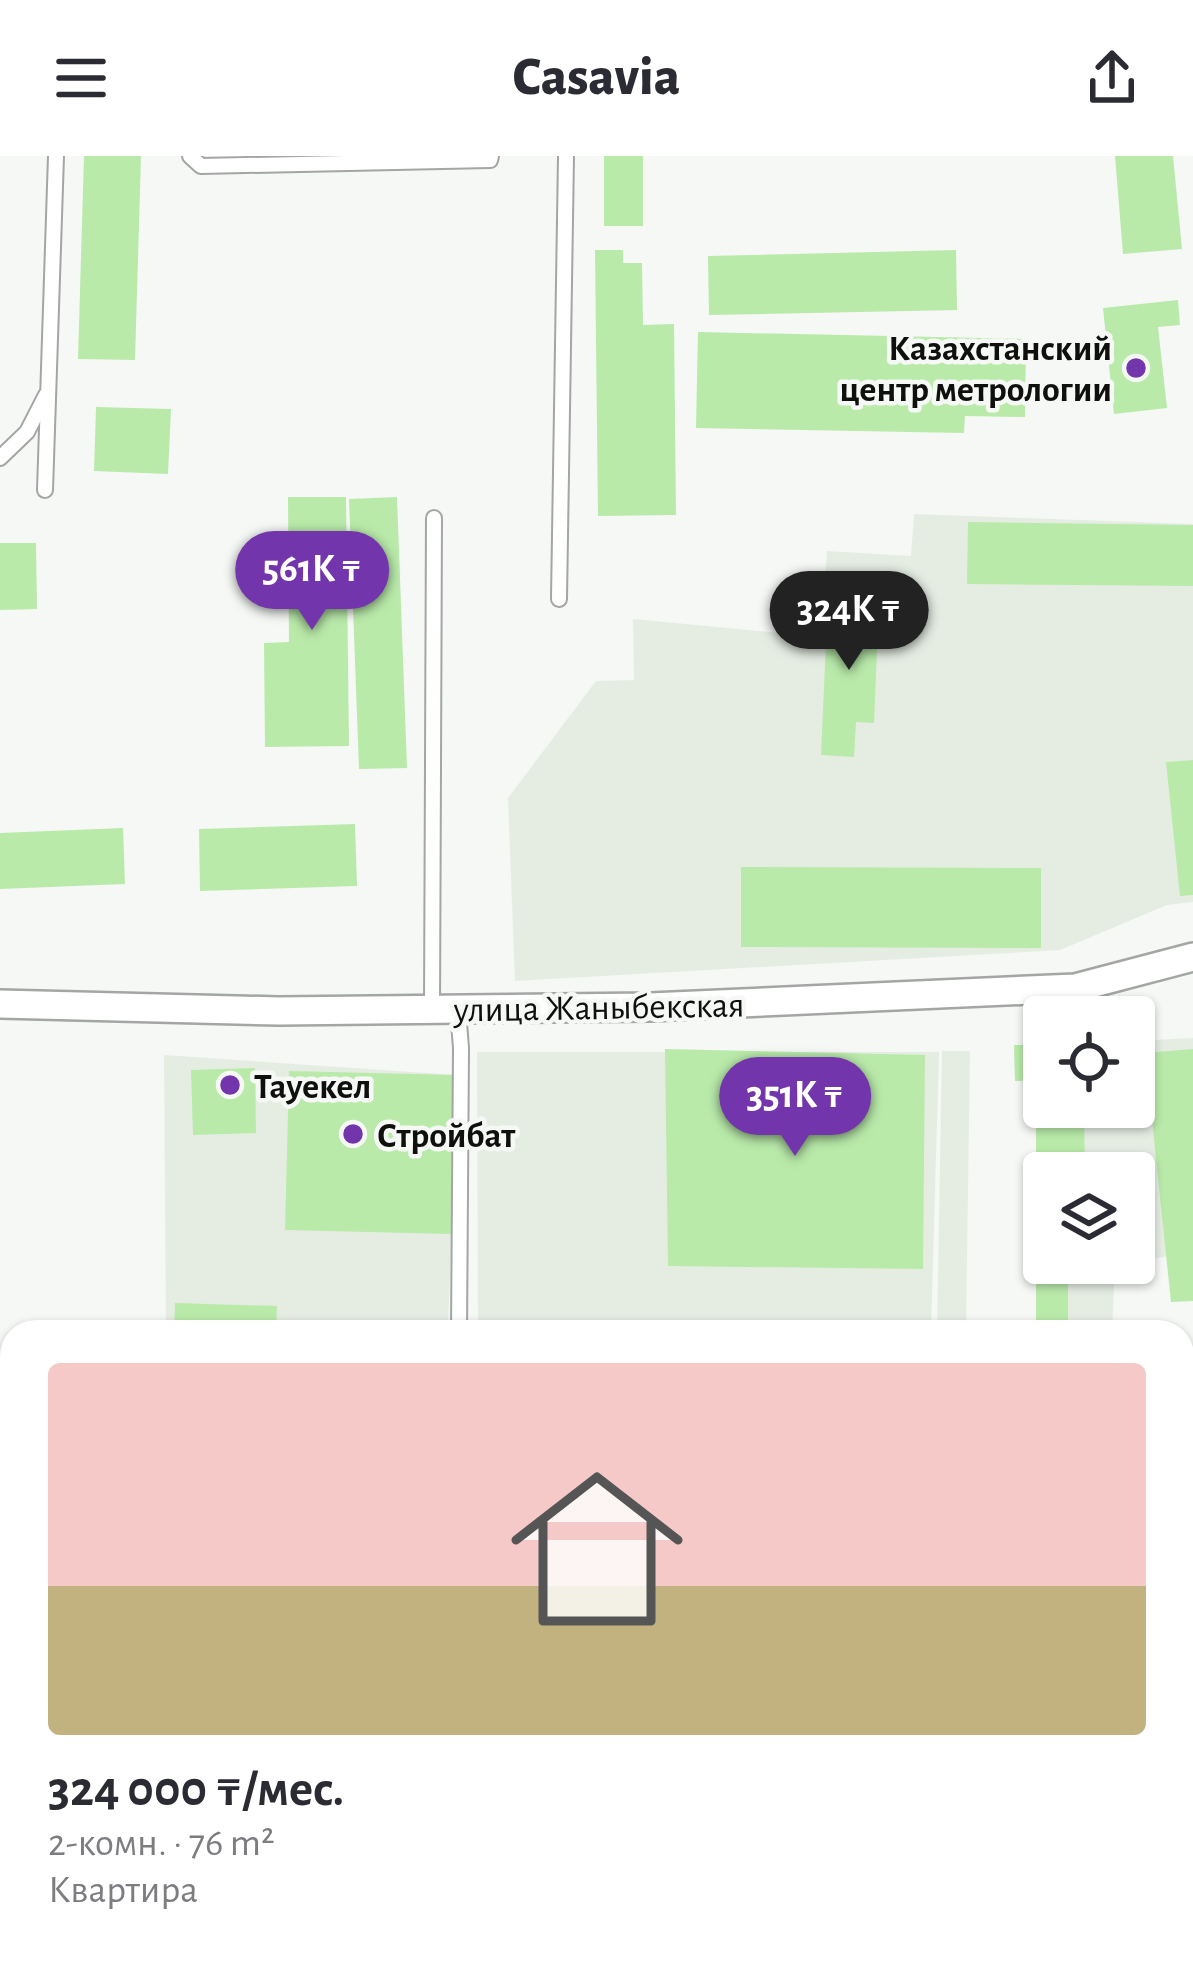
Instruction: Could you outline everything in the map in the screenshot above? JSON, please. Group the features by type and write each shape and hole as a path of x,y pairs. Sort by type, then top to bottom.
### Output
{"street":[{"name":"улица Жаныбекская","path":"0,1004 279,1011 650,1007 1076,988 1193,957"}],"lane":[{"path":"45,490 56,156"},
{"path":"190,156 201,166 490,160 490,156"},
{"path":"559,599 566,156"},
{"path":"0,458 27,432 49,391"},
{"path":"434,518 445,1010 461,1048 459,1320"}],"shaded area":[{"path":"914,514 1193,524 1193,902 1167,905 1060,950 515,981 508,798 596,681 634,680 633,619 821,637 827,551 911,556"},
{"path":"1193,1038 1193,1252 1155,1258 1155,1152 1036,1152 1036,1128 1155,1128 1155,1040"},
{"path":"1014,1045 1023,1045 1023,1081 1015,1081"},
{"path":"942,1051 970,1051 966,1320 937,1320"},
{"path":"477,1052 939,1052 931,1320 478,1320"},
{"name":"Тауекел","path":"164,1055 456,1075 448,1320 166,1320"},
{"path":"1036,1284 1114,1284 1113,1320 1036,1320"}],"building":[{"path":"84,156 141,156 135,360 78,359"},
{"path":"604,156 643,156 643,226 604,226"},
{"path":"1115,156 1173,156 1182,249 1123,254"},
{"path":"595,250 623,250 623,263 642,263 643,325 674,324 676,515 598,516"},
{"path":"956,250 957,310 709,315 708,256"},
{"name":"Казахстанский центр метрологии","path":"1178,300 1180,325 1158,327 1167,408 1114,414 1103,308"},
{"path":"698,332 1026,339 1025,417 965,416 964,433 696,428"},
{"path":"96,407 171,409 168,474 94,471"},
{"path":"288,497 346,497 349,746 265,747 264,643 289,642"},
{"path":"397,497 407,768 359,769 349,499"},
{"path":"968,522 1193,525 1193,586 967,584"},
{"path":"0,543 36,543 37,609 0,610"},
{"path":"828,598 879,600 874,723 856,722 854,757 821,755"},
{"path":"1193,760 1193,895 1180,896 1166,762"},
{"path":"355,824 357,886 200,891 199,829"},
{"path":"123,828 125,884 0,889 0,833"},
{"path":"741,867 1041,868 1041,948 741,947"},
{"path":"1014,1045 1023,1045 1023,1081 1015,1081"},
{"path":"665,1049 925,1055 923,1269 668,1266"},
{"path":"1193,1049 1193,1301 1171,1302 1153,1128 1155,1052"},
{"path":"255,1068 256,1133 193,1135 191,1070"},
{"path":"289,1071 456,1075 451,1234 285,1230"},
{"path":"1036,1128 1084,1128 1085,1152 1036,1152"},
{"path":"1036,1284 1068,1284 1068,1320 1036,1320"},
{"path":"175,1303 277,1306 276,1320 174,1320"}],"place":[{"name":"Казахстанский центр метрологии","path":"1136,368"},
{"name":"Тауекел","path":"230,1085"},
{"name":"Стройбат","path":"353,1134"}]}
